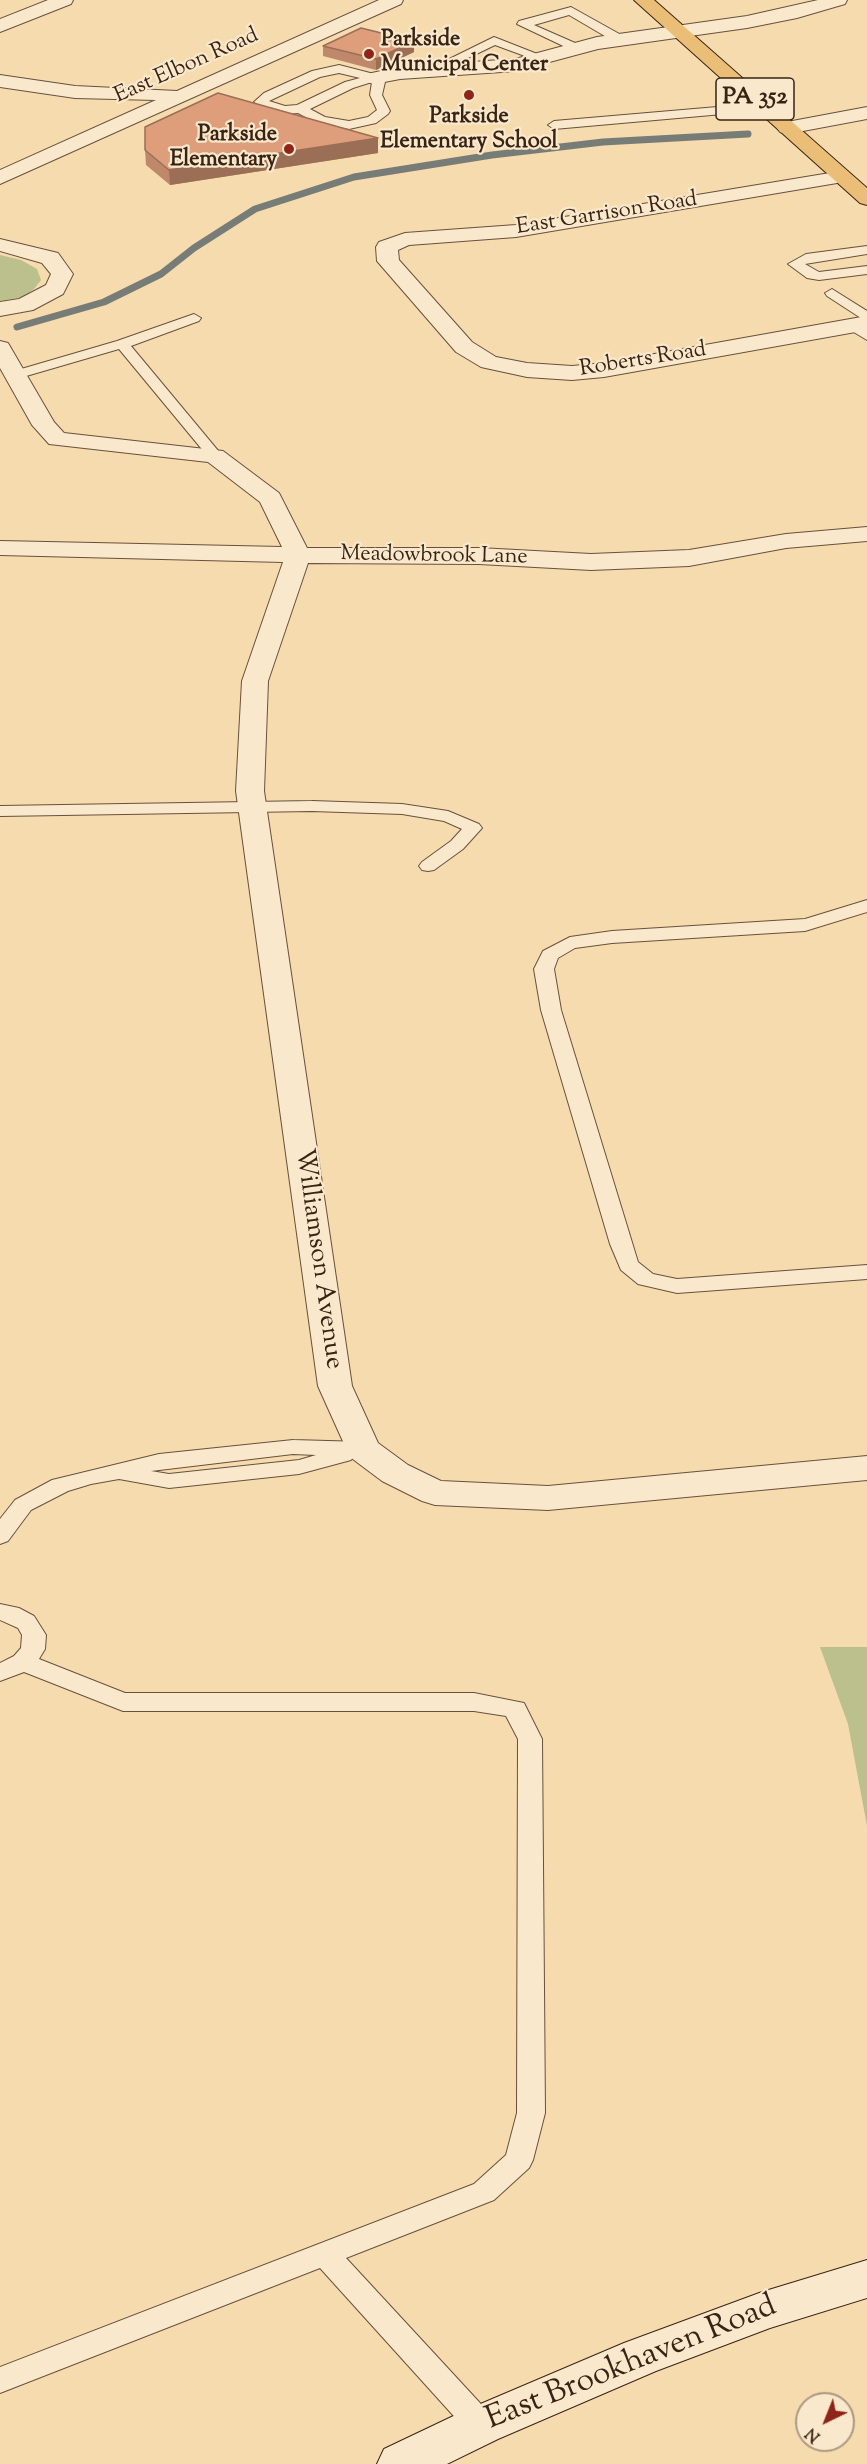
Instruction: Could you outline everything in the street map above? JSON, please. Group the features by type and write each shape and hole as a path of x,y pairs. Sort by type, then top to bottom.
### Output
{"main road":[{"name":"PA 352","path":"643,0 867,199"}],"street":[{"path":"0,26 63,0"},
{"name":"East Elbon Road","path":"0,178 394,0"},
{"path":"374,78 434,70 492,68 544,59 619,39 786,14 838,0"},
{"path":"0,81 75,92 182,95"},
{"path":"787,128 867,113"},
{"name":"East Garrison Road","path":"388,261 387,247 405,239 516,231 842,177"},
{"path":"0,244 50,258 62,274 55,289 25,305 0,309"},
{"name":"Roberts Road","path":"388,261 464,347 489,362 527,370 572,373 604,370 863,325"},
{"path":"0,348 44,424 57,439 215,456 270,498 298,555"},
{"name":"Meadowbrook Lane","path":"0,548 298,555 479,556 591,562 689,558 786,542 867,534"},
{"name":"Williamson Avenue","path":"298,555 255,681 250,791 335,1386 363,1449 395,1473 435,1493 548,1498 867,1468"},
{"name":"East Brookhaven Road","path":"401,2464 481,2425 662,2349 762,2311 867,2279"}],"lane":[{"path":"578,49 523,24 571,11 619,39"},
{"path":"434,70 494,41 544,59"},
{"path":"300,109 321,120 349,125 372,120 384,111 376,95 379,82 374,78 339,69 325,71 268,96 260,102 285,110 300,109 349,86 374,78"},
{"path":"554,125 764,107"},
{"path":"867,250 806,258 795,264 812,275 819,276 867,270"},
{"path":"832,293 863,325"},
{"path":"16,375 122,344 195,318"},
{"path":"122,344 215,456"},
{"path":"0,811 312,806 402,809 448,816 473,828 458,845 428,866"},
{"path":"867,906 841,916 805,925 612,937 570,943 550,955 544,969 551,1010 629,1265 646,1279 677,1286 867,1272"},
{"path":"0,1536 23,1505 60,1485 119,1472 169,1481 299,1467 363,1449"},
{"path":"0,1612 11,1614 26,1622 34,1635 33,1649 12,1668"},
{"path":"0,2380 484,2192 519,2160 531,2113 530,1739 515,1709 474,1702 123,1702 12,1668"},
{"path":"325,2254 481,2425"}],"green space":[{"path":"0,255 21,260 37,269 41,280 34,289 23,297 0,301"},
{"path":"820,1647 867,1647 867,1826 848,1724"}],"building":[{"path":"361,28 414,41 376,59 323,46"},
{"path":"218,93 378,138 169,170 145,150 145,127"}],"waterway":[{"path":"17,327 104,302 161,274 194,248 255,209 354,177 492,155 603,142 748,134"}],"place":[{"name":"Parkside Municipal Center","path":"369,54"},
{"name":"Parkside Elementary School","path":"469,95"},
{"name":"Parkside Elementary","path":"289,149"}]}
